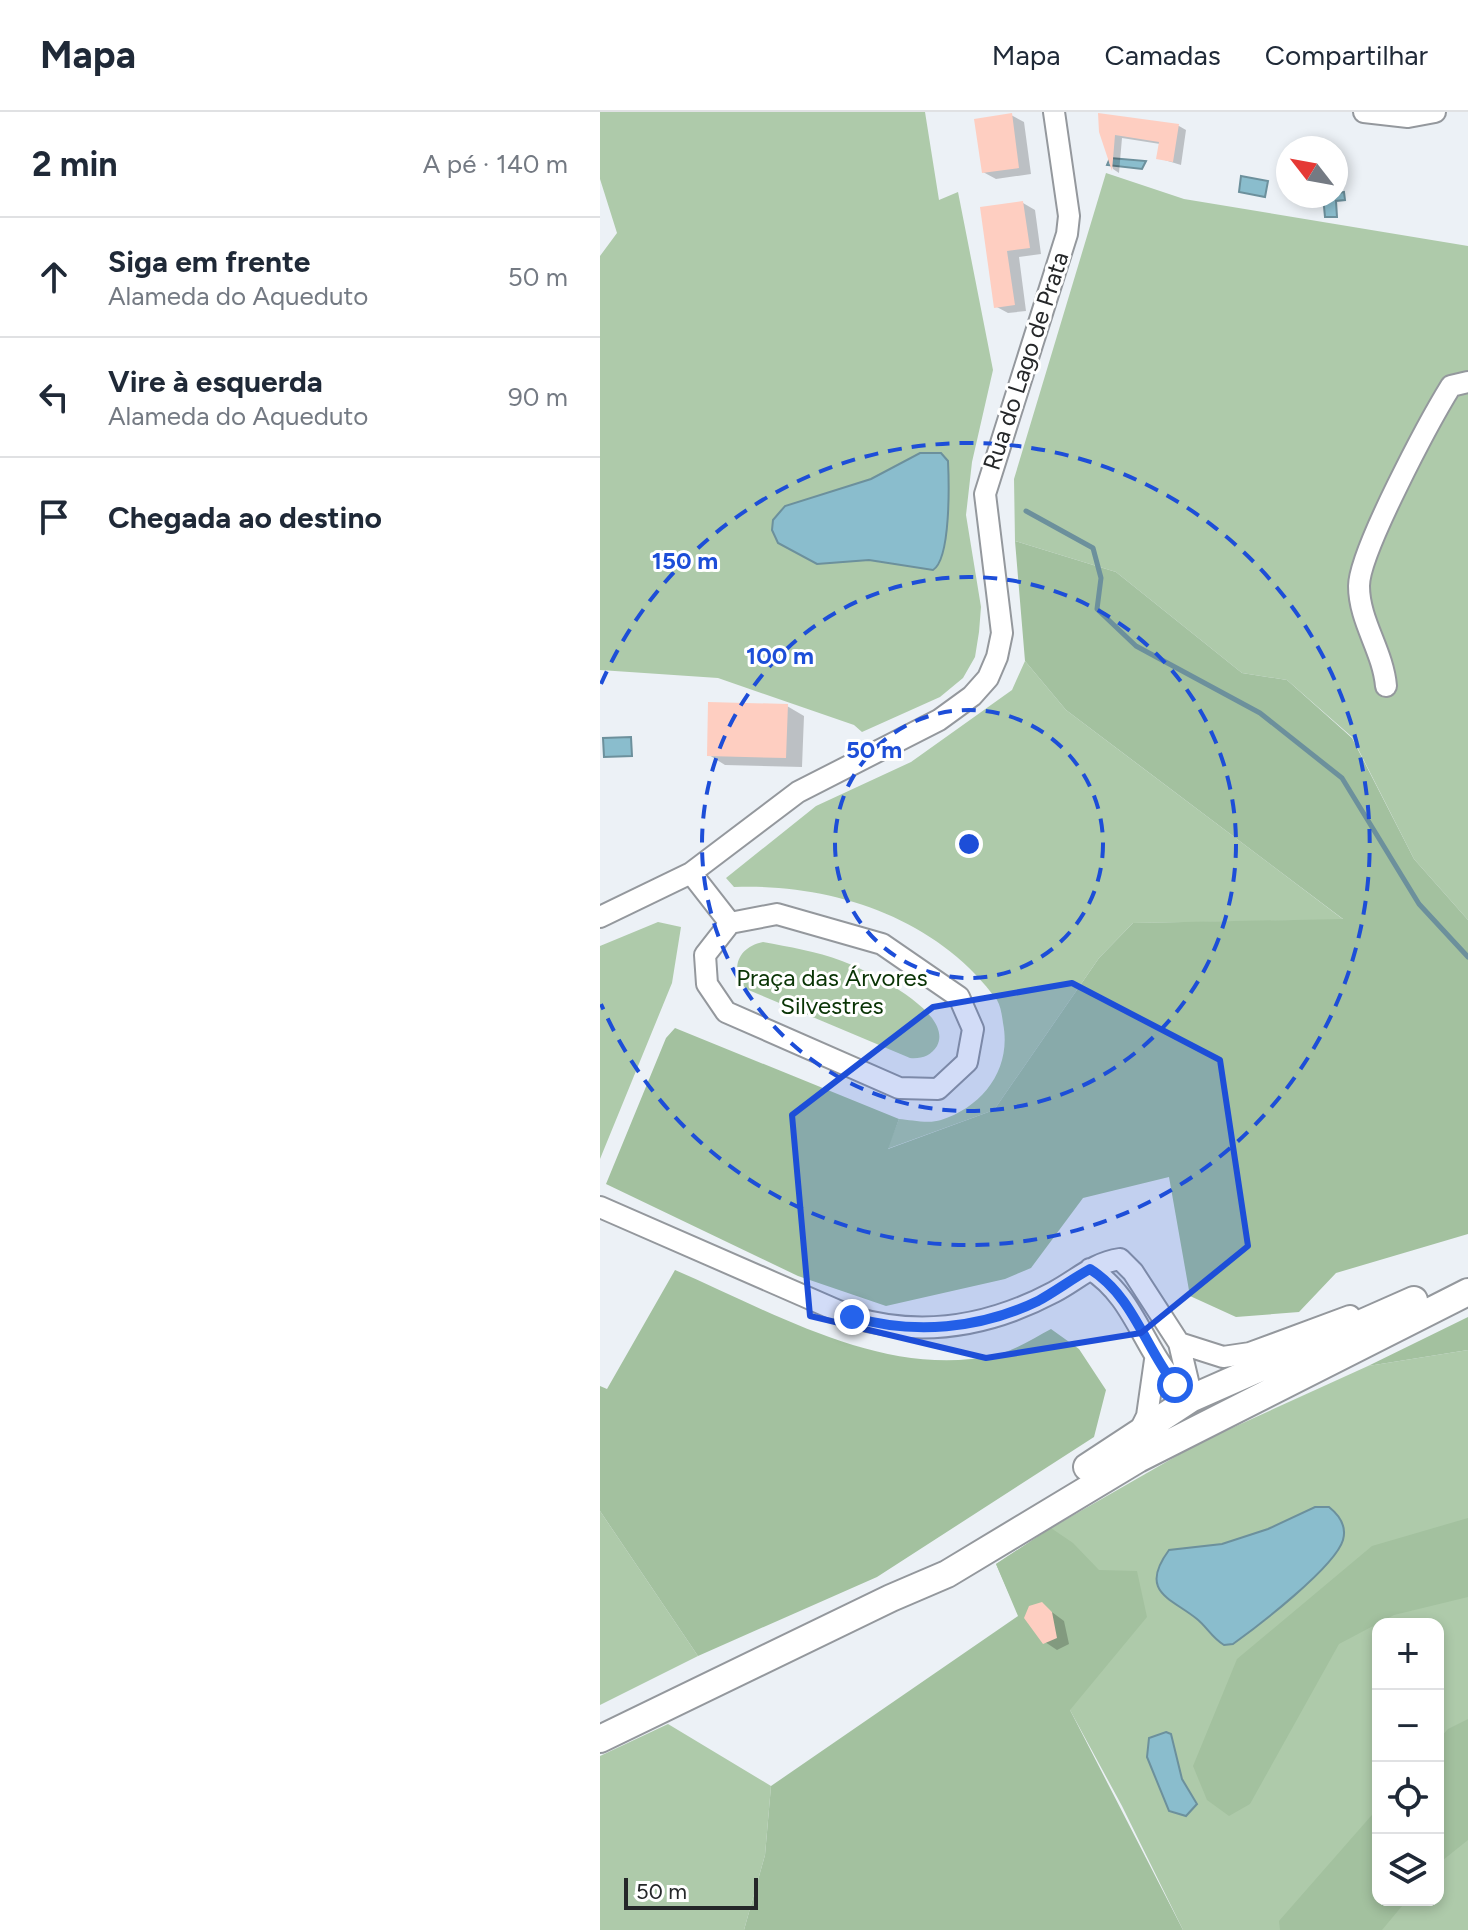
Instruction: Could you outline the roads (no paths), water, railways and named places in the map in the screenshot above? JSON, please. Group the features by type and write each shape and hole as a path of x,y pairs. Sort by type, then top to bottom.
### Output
{"main road":[{"path":"891,1598 1192,1398 1468,1277"},
{"path":"1078,1492 1241,1404 1468,1292"},
{"path":"1192,1398 1241,1404"},
{"path":"600,1739 947,1574 1078,1492 1173,1425 1192,1398"}],"street":[{"name":"Rua do Lago de Prata","path":"600,917 691,873 798,792 939,720 972,696 988,678 1002,633 985,494 1067,234 1069,216 1054,112"},
{"path":"1364,112 1408,117 1435,112"},
{"path":"1386,686 1384,667 1361,603 1358,583 1372,542 1435,413 1451,386 1468,382"},
{"path":"691,873 730,923"},
{"path":"777,914 882,944 959,997 973,1029 967,1062 938,1089 899,1088 726,1012 707,984 705,955 730,923 777,914"},
{"path":"600,1207 852,1317 879,1325 948,1328 995,1317 1036,1302 1090,1269 1120,1259 1133,1272 1179,1343 1192,1398"},
{"path":"1090,1269 1120,1294 1155,1360 1175,1385 1192,1398"},
{"path":"1179,1343 1223,1357 1250,1353 1352,1315 1405,1304"},
{"path":"1138,1434 1147,1416 1155,1360"}],"water":[{"path":"1110,158 1146,161 1142,169 1107,165"},
{"path":"1241,176 1268,181 1265,197 1239,192"},
{"path":"1324,208 1336,208 1337,217 1325,217"},
{"path":"920,453 941,453 948,461 946,536 939,563 933,570 869,560 817,564 778,543 772,530 773,520 785,506 871,479"},
{"path":"631,737 632,756 604,757 603,738"},
{"path":"1315,1507 1329,1507 1341,1521 1344,1535 1337,1551 1311,1580 1233,1644 1220,1642 1157,1585 1160,1564 1169,1550 1222,1544 1268,1529"},
{"path":"1166,1732 1171,1734 1182,1779 1197,1804 1186,1816 1169,1811 1147,1757 1149,1738"}],"waterway":[{"path":"1026,511 1093,548 1101,578 1097,609 1136,646 1260,713 1342,778 1419,904 1468,957"}],"park label":[{"name":"Praça das Árvores Silvestres","path":"832,992"}]}
